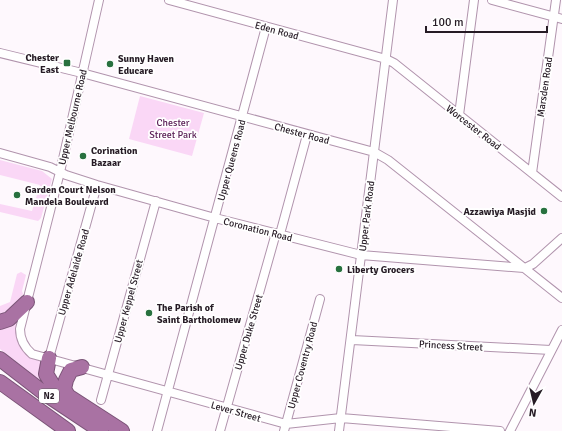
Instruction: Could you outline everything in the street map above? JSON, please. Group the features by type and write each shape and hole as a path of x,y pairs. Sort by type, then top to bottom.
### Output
{"highway":[{"path":"0,322 9,319 26,302"},
{"path":"49,358 46,374 54,387 122,431"},
{"name":"N2","path":"0,359 44,393 101,431"},
{"path":"68,396 64,389 66,380 72,370 82,367"},
{"name":"N2","path":"0,382 68,431"}],"street":[{"name":"Upper Melbourne Road","path":"49,358 32,354 22,341 20,330 60,172 99,0"},
{"name":"Eden Road","path":"169,0 386,59"},
{"name":"Upper Park Road","path":"339,431 352,340 361,255 393,0"},
{"path":"459,115 474,0"},
{"path":"492,0 562,19"},
{"name":"Marsden Road","path":"532,173 556,0"},
{"name":"Upper Queens Road","path":"157,431 266,27"},
{"name":"Chester Road","path":"0,53 82,73 374,152 388,160 562,298"},
{"name":"Worcester Road","path":"386,59 394,63 532,173 561,193"},
{"name":"Upper Duke Street","path":"220,431 307,135"},
{"name":"Coronation Road","path":"0,153 50,168 97,185 156,202 361,255 525,268"},
{"name":"Upper Adelaide Road","path":"49,358 97,185"},
{"name":"Upper Keppel Street","path":"101,400 156,202"},
{"path":"525,268 533,264 562,238"},
{"name":"Upper Coventry Road","path":"285,428 320,299"},
{"path":"510,431 562,330"},
{"name":"Princess Street","path":"352,340 552,350"},
{"name":"Lever Street","path":"49,358 226,408 285,428 341,418 500,431"}],"green space":[{"name":"Chester Street Park","path":"140,96 204,113 192,156 129,139"},
{"path":"0,160 42,171 52,179 41,218 38,221 0,212 0,204 32,211 40,185 0,175"},
{"path":"21,272 26,275 22,291 23,294 14,306 0,315 0,306 10,302 17,274"},
{"path":"19,314 17,322 17,337 19,344 27,355 42,361 50,388 0,349 0,326"}],"place":[{"name":"Chester East","path":"67,63"},
{"name":"Sunny Haven Educare","path":"110,64"},
{"name":"Corination Bazaar","path":"83,156"},
{"name":"Garden Court Nelson Mandela Boulevard","path":"17,195"},
{"name":"Azzawiya Masjid","path":"544,211"},
{"name":"Liberty Grocers","path":"339,269"},
{"name":"The Parish of Saint Bartholomew","path":"149,313"}]}
